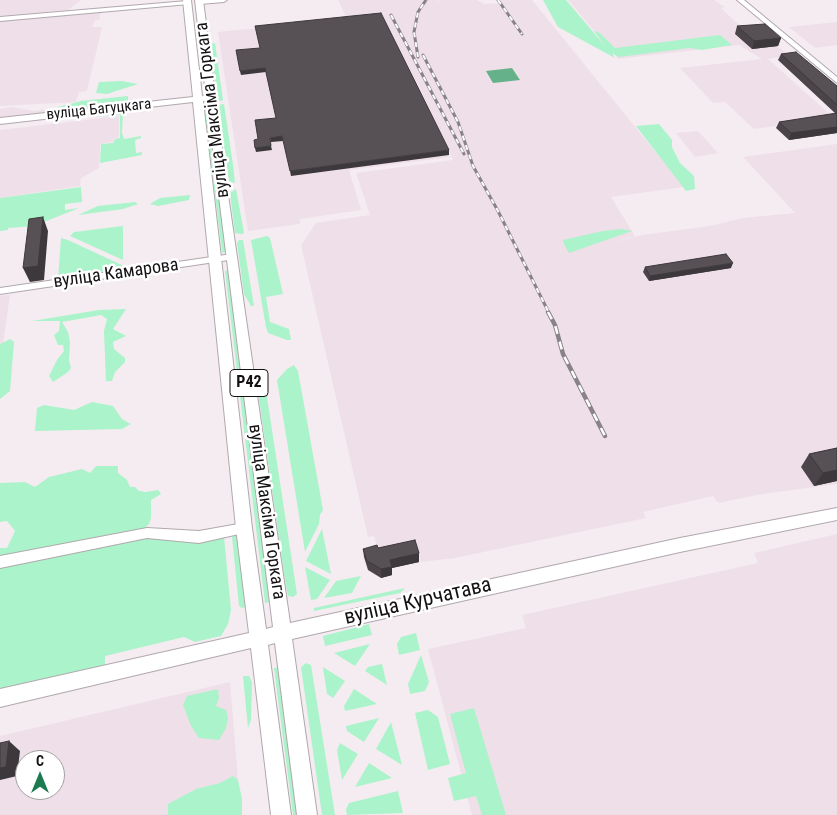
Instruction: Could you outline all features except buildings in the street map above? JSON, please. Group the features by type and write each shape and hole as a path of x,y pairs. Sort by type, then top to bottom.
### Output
{"main road":[{"name":"вуліца Максіма Горкага","path":"200,1 211,98 307,815"},
{"name":"вуліца Максіма Горкага","path":"187,2 244,528 260,638 281,815"},
{"name":"вуліца Багуцкага","path":"0,121 211,98"},
{"name":"вуліца Курчатава","path":"0,698 670,547 837,514"}],"street":[{"path":"200,1 224,0"},
{"path":"740,0 837,81"},
{"path":"0,19 187,2"},
{"name":"вуліца Камарова","path":"0,291 232,257"},
{"path":"0,562 147,533 199,537 244,528"}],"shaded area":[{"path":"0,0 81,0 68,10 0,16"},
{"path":"338,0 439,0 436,5 440,0 477,0 484,4 502,3 501,0 532,0 684,187 611,197 635,236 610,243 642,235 710,226 742,218 795,213 743,157 837,144 837,484 762,494 718,503 713,496 643,512 646,518 455,558 421,562 416,546 379,554 374,536 368,537 301,245 316,223 370,215 356,173 453,160 381,14 346,17"},
{"path":"543,0 566,0 606,47 594,31 600,33 615,48 720,35 732,45 702,50 690,48 619,57 612,53 615,58 558,27"},
{"path":"568,0 714,0 725,7 721,8 737,23 755,32 790,55 768,59 834,118 754,129 725,102 713,103 680,68 762,59 739,45 618,59"},
{"path":"101,12 99,20 95,20 92,27 102,27 87,91 79,92 76,102 0,106 0,20"},
{"path":"381,16 450,157 349,170 361,210 300,219 300,224 248,231 218,32"},
{"path":"837,22 837,45 815,48 789,27"},
{"path":"215,43 223,100 221,101 218,100 210,48"},
{"path":"512,68 520,80 493,83 486,71"},
{"path":"122,81 138,84 107,94 96,93 99,82"},
{"path":"128,96 128,104 57,112 58,107 81,101"},
{"path":"224,104 235,183 229,181 218,105"},
{"path":"204,105 207,105 226,251 224,253 222,252"},
{"path":"12,107 34,111 55,108 55,113 0,119 0,109"},
{"path":"123,113 122,133 124,139 141,136 141,138 135,140 136,153 142,152 142,155 100,163 101,144 113,143 115,139 120,138 120,115 97,117"},
{"path":"119,116 119,137 114,139 113,142 100,144 99,168 81,178 80,186 0,198 0,130"},
{"path":"659,124 672,140 672,147 680,163 694,176 695,189 686,191 636,126"},
{"path":"698,131 718,153 695,157 676,133"},
{"path":"81,187 82,202 65,204 65,210 79,208 34,226 8,228 8,230 0,231 0,198"},
{"path":"236,189 244,233 242,234 235,233 230,193"},
{"path":"190,195 189,200 158,206 150,204 160,198"},
{"path":"135,202 138,204 123,209 78,215 98,206"},
{"path":"123,226 123,260 70,236 74,232"},
{"path":"621,229 632,231 569,253 563,240 603,231"},
{"path":"267,236 270,238 283,294 266,297 270,322 289,329 291,340 268,333 266,327 251,240"},
{"path":"61,238 126,267 126,269 58,279"},
{"path":"239,240 243,240 254,306 251,306 244,294 237,243"},
{"path":"229,270 273,601 265,603 225,271"},
{"path":"10,295 3,344 0,347 0,296"},
{"path":"126,309 113,329 126,336 113,342 114,349 125,358 125,362 115,372 112,381 106,381 104,331 107,319 101,315 62,322 68,332 70,342 69,360 71,368 53,382 49,376 64,351 63,345 58,345 54,335 59,331 60,321 32,321 99,310"},
{"path":"10,339 14,342 10,391 0,399 0,344"},
{"path":"294,365 298,371 323,510 320,515 319,524 305,552 277,380 287,369"},
{"path":"260,383 265,384 297,594 293,597 288,596 285,580 257,385"},
{"path":"92,402 113,406 122,419 131,424 122,429 35,431 37,408 44,405 74,410"},
{"path":"96,466 118,466 118,473 127,480 130,487 146,492 158,490 161,494 151,500 151,518 149,524 141,532 0,557 0,548 7,548 15,531 7,521 0,522 0,483 25,482 35,487 49,477 82,469 90,473"},
{"path":"322,529 331,574 306,561"},
{"path":"837,534 837,815 472,815 428,649 526,628 522,615 758,563 754,553"},
{"path":"235,535 240,538 246,607 242,608 239,606 232,537"},
{"path":"142,537 224,537 231,610 228,624 221,636 195,642 184,637 105,656 105,667 0,691 0,565"},
{"path":"305,567 330,580 317,599 311,600"},
{"path":"361,576 352,593 324,598 336,581"},
{"path":"405,588 400,593 314,611 314,608"},
{"path":"369,624 372,635 325,646 323,636"},
{"path":"416,633 420,650 399,655 397,644 401,637"},
{"path":"370,644 355,666 334,653"},
{"path":"421,655 429,682 425,691 410,694 408,684"},
{"path":"306,663 311,665 335,815 322,815 301,667"},
{"path":"382,664 387,685 365,671 368,667"},
{"path":"281,667 301,815 293,815 274,668"},
{"path":"323,667 345,681 333,698 327,694"},
{"path":"243,676 249,676 252,682 251,720 248,728"},
{"path":"230,682 241,815 0,815 0,736"},
{"path":"218,689 219,698 216,706 226,710 228,718 226,728 219,740 199,738 191,726 183,705 187,696"},
{"path":"354,689 377,704 345,711 344,706"},
{"path":"474,708 506,815 482,815 476,796 454,801 448,778 466,773 450,714"},
{"path":"428,710 438,717 450,764 428,770 415,713"},
{"path":"379,718 364,742 347,731 346,726"},
{"path":"391,722 402,765 376,749"},
{"path":"340,743 358,754 342,780 337,750"},
{"path":"369,763 392,778 355,787"},
{"path":"233,776 238,780 242,799 242,815 168,815 168,804 196,789 220,783"},
{"path":"398,791 403,813 347,815 346,809 349,803"}],"railway":[{"path":"418,57 414,32 418,12 426,0"},
{"path":"498,0 522,34"},
{"path":"391,15 464,154"},
{"path":"423,55 458,122 473,166 498,211 549,313"},
{"path":"548,312 555,325 563,354 605,436"}]}
